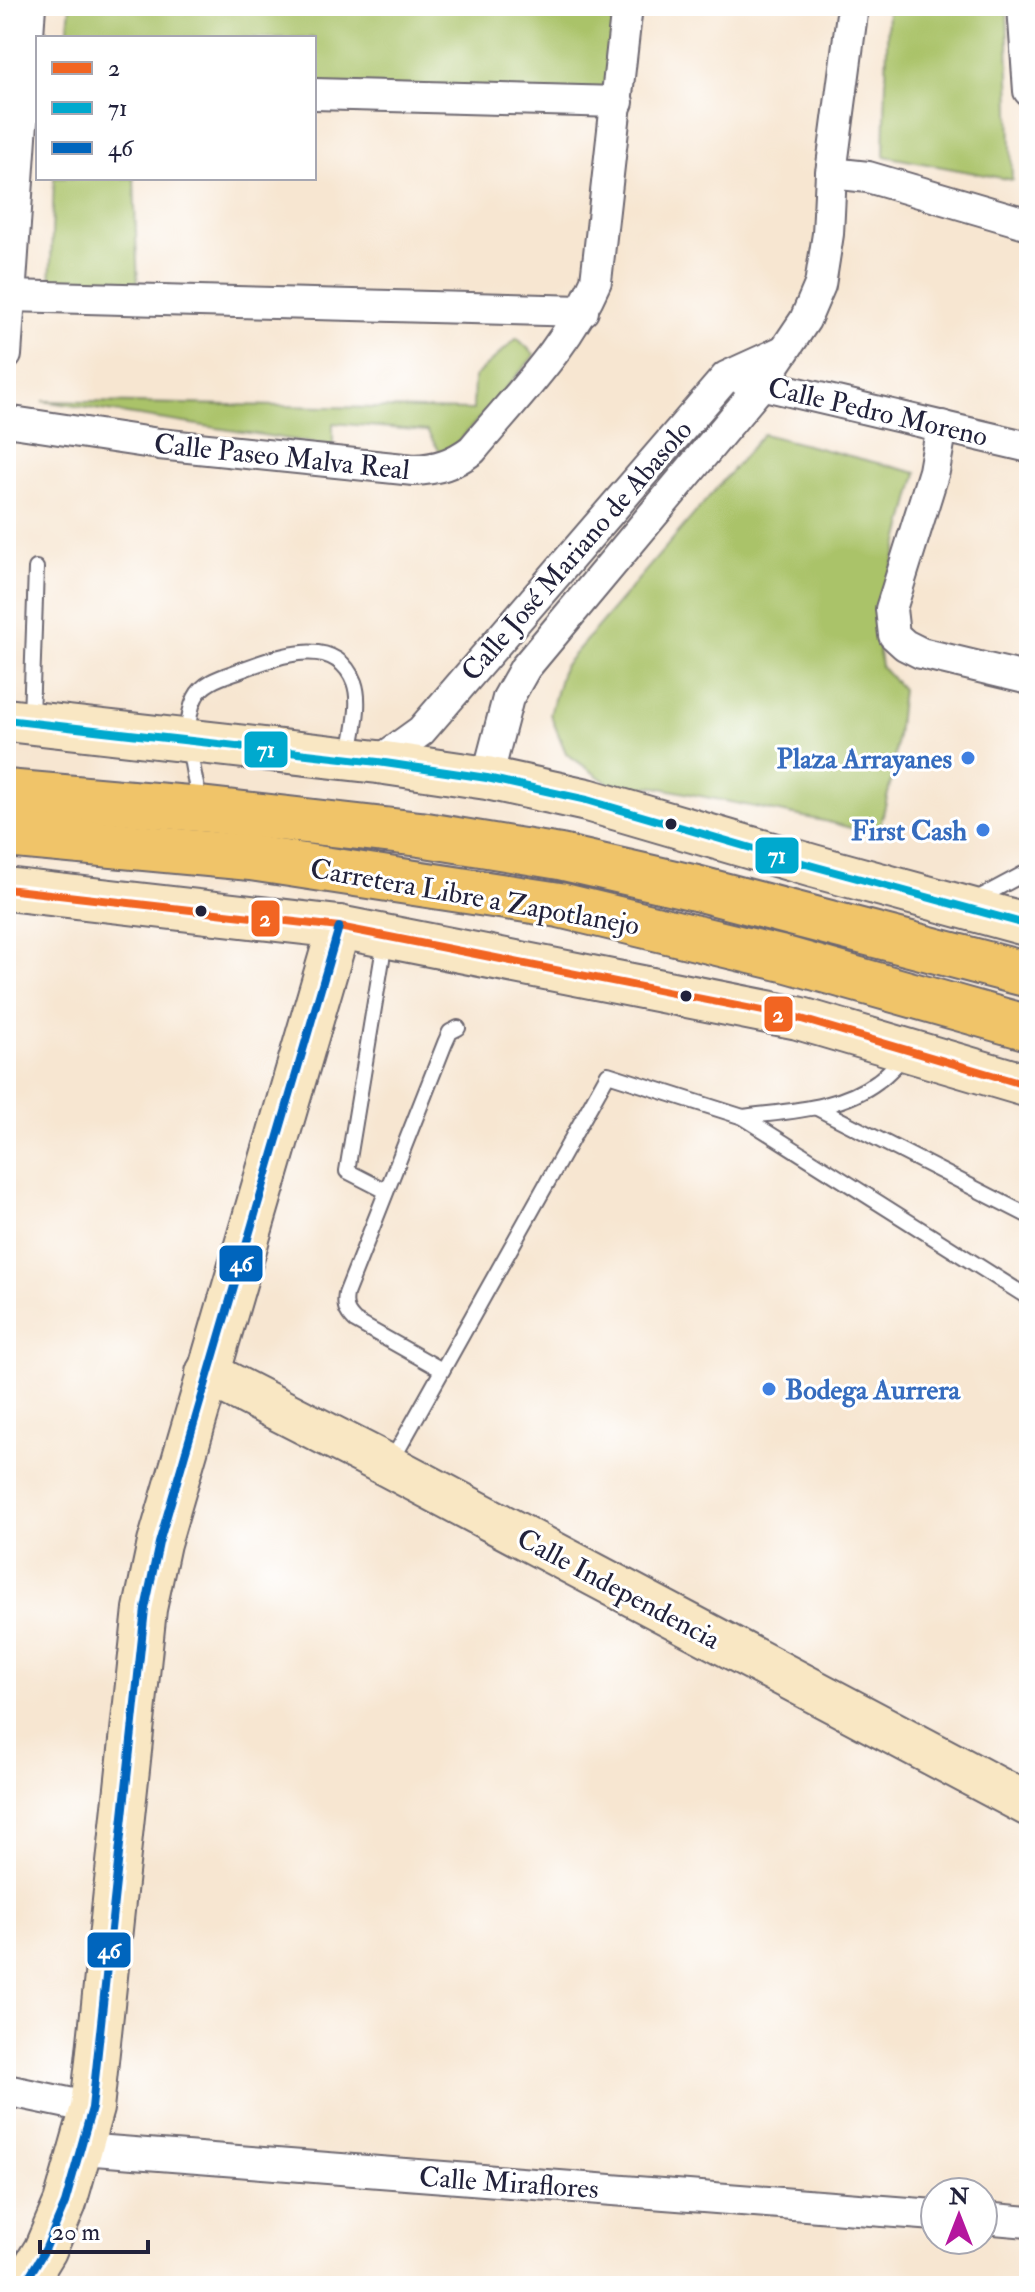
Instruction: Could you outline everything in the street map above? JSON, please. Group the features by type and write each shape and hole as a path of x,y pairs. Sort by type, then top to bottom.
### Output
{"main road":[{"name":"Carretera Libre a Zapotlanejo","path":"6,792 200,809 420,834 560,857 1029,975"},
{"name":"Carretera Libre a Zapotlanejo","path":"6,835 251,858 559,905 788,960 1029,1028"}],"street":[{"path":"6,355 12,164 31,87 30,6"},
{"name":"Calle Paseo Malva Real","path":"6,421 159,444 429,470 444,467 472,450 569,334 596,281 627,6"},
{"name":"Calle José Mariano de Abasolo","path":"487,778 500,721 508,698 525,668 762,384 805,320 820,285 828,234 831,173 853,6"},
{"path":"1023,6 1029,91"},
{"path":"316,94 618,102"},
{"path":"831,173 868,177 1029,224"},
{"path":"10,296 583,311"},
{"name":"Calle José Mariano de Abasolo","path":"364,761 421,731 726,377 783,351"},
{"name":"Calle Pedro Moreno","path":"726,377 1029,447"},
{"path":"942,426 934,471 891,609 894,635 921,653 1029,679"},
{"path":"18,722 190,740 487,778 587,800 1029,925"},
{"path":"773,1013 813,866"},
{"name":"Carretera Libre a Zapotlanejo","path":"6,889 339,927 773,1013 1029,1086"},
{"path":"23,2286 45,2250 60,2214 92,2108 145,1609 159,1543 339,927"},
{"name":"Calle Independencia","path":"207,1373 1029,1805"},
{"path":"6,2090 92,2108"},
{"name":"Calle Miraflores","path":"82,2149 919,2214"},
{"path":"999,2219 1029,2222"}],"lane":[{"path":"18,722 36,568"},
{"path":"200,809 190,740 190,712 196,694 212,681 283,654 308,651 331,657 347,669 355,684 364,761"},
{"path":"963,907 1029,871"},
{"path":"386,937 347,1171 386,1191"},
{"path":"442,1370 355,1321 344,1304 445,1043 450,1032 458,1028"},
{"path":"743,1117 817,1108 852,1096 878,1082 909,1052"},
{"path":"389,1466 608,1074 743,1117 1029,1298"},
{"path":"817,1108 1029,1216"}],"green space":[{"path":"70,6 621,6 612,96 316,84 316,36 67,36"},
{"path":"888,6 1007,6 1012,180 884,156"},
{"path":"54,180 134,180 138,290 50,290"},
{"path":"517,338 535,355 444,458 427,431 333,423 333,446 43,401 473,410 474,377"},
{"path":"763,434 917,473 876,630 881,666 902,689 893,773 878,835 651,786 620,792 566,753 550,714 563,667"}],"transit line":[{"name":"71","path":"6,720 378,762 487,778 587,800 1029,925"},
{"name":"2","path":"6,889 339,927 798,1018 1029,1086"},
{"name":"46","path":"23,2286 45,2250 65,2203 92,2108 145,1609 159,1543 339,927"}],"place":[{"name":"Plaza Arrayanes","path":"968,758"},
{"name":"First Cash","path":"983,830"},
{"name":"Bodega Aurrera","path":"769,1389"}]}
